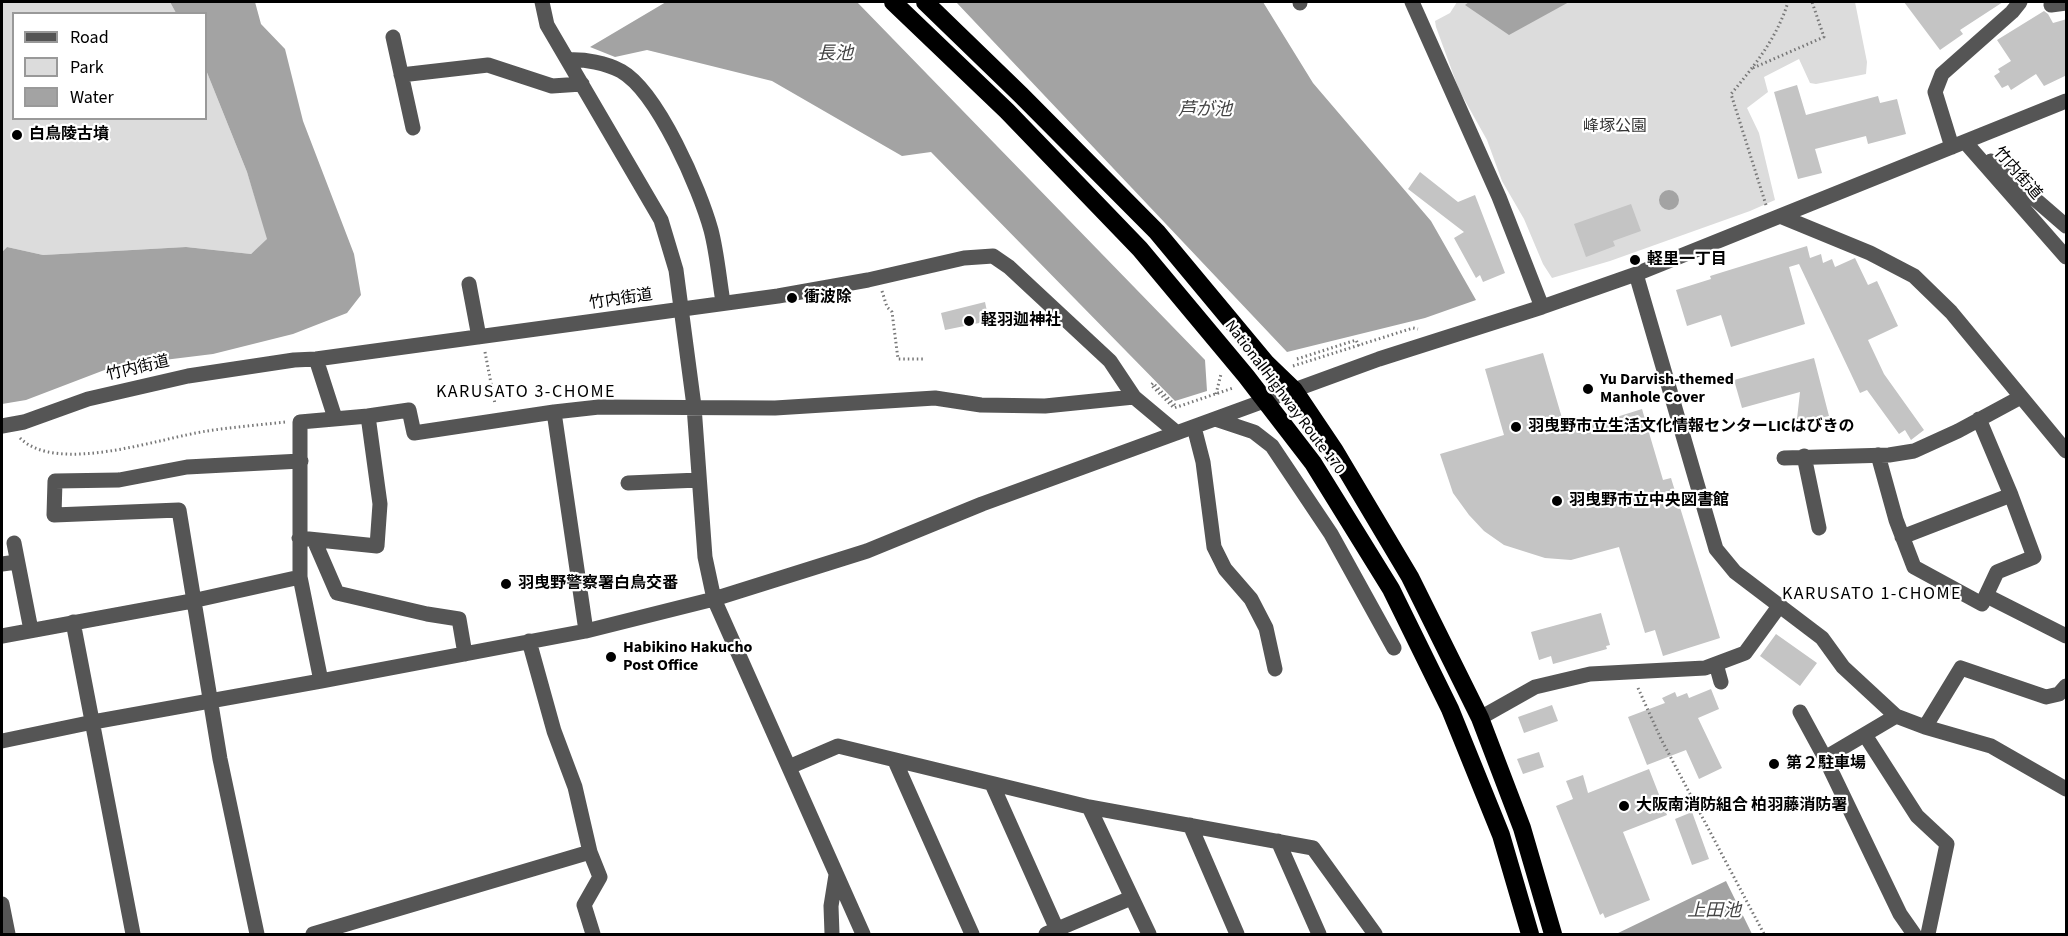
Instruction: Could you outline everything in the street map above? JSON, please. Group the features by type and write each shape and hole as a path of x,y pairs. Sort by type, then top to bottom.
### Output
{"highway":[{"name":"National Highway Route 170","path":"893,2 1006,111 1140,249 1313,463 1385,580 1450,709 1501,835 1530,934"},
{"name":"National Highway Route 170","path":"925,2 1021,94 1157,232 1266,363 1294,390 1335,451 1410,577 1480,718 1522,828 1553,934"}],"street":[{"path":"542,2 547,25 661,220 676,270 682,310 694,406 705,558 714,599 863,934"},
{"path":"1412,2 1499,197 1542,307"},
{"path":"2020,2 2012,12 1941,74 1935,92 1958,144 2009,175 2067,226"},
{"path":"2051,5 2067,3"},
{"path":"393,37 413,128"},
{"path":"568,60 600,63 622,72 646,96 661,118 689,169 706,215 716,251 723,302"},
{"path":"401,75 488,65 552,86 582,84"},
{"path":"2,741 93,722 586,631 714,599 867,551 982,504 1379,359 1542,307 1636,274 2067,101"},
{"name":"竹内街道","path":"1958,144 2067,257"},
{"path":"1780,216 1870,253 1914,276 1951,312 2067,451"},
{"name":"竹内街道","path":"2,426 24,422 88,399 188,376 778,296 876,279 964,258 993,256 1009,267 1110,361 1134,397 1177,433"},
{"path":"1636,274 1716,549 1735,573 1822,638 1844,667 1896,716 1991,746 2067,789"},
{"path":"469,284 481,337"},
{"path":"316,359 335,418"},
{"path":"321,681 300,578 307,539 300,422 409,410 414,434 599,407 775,408 934,398 981,405 1045,406 1134,397"},
{"path":"1784,458 1878,455 1914,451 2021,397"},
{"path":"554,412 586,631"},
{"path":"307,539 377,546 380,504 368,416"},
{"path":"1215,419 1254,432 1272,446 1331,534 1394,648"},
{"path":"1878,455 1902,537 1914,567 1982,604 1997,572 2034,557 1979,419"},
{"path":"1194,427 1203,462 1214,547 1225,569 1251,599 1266,628 1275,669"},
{"path":"1804,456 1819,528"},
{"path":"257,934 229,805 178,510 54,515 55,481 119,480 187,467 301,461"},
{"path":"628,483 699,480"},
{"path":"1902,537 2011,495"},
{"path":"307,539 337,592 427,614 459,619 465,654"},
{"path":"14,543 9,563 31,630"},
{"path":"2,636 192,601 300,578"},
{"path":"1987,596 2067,636"},
{"path":"1480,718 1534,687 1590,674 1705,668 1716,664 1745,653 1779,605"},
{"path":"73,622 133,934"},
{"path":"529,641 554,731 575,787 590,852 600,877 584,905 593,934"},
{"path":"1716,664 1721,682"},
{"path":"1925,727 1961,668 2046,697 2059,693 2067,686"},
{"path":"1800,712 1825,758 1900,914 1914,934"},
{"path":"1825,758 1896,716"},
{"path":"1865,735 1917,816 1947,844 1928,934"},
{"path":"789,767 838,746 1089,807 1313,848 1375,934"},
{"path":"896,761 972,934"},
{"path":"992,784 1054,933 1131,898"},
{"path":"1089,807 1149,934"},
{"path":"1190,825 1237,934"},
{"path":"1278,841 1319,934"},
{"path":"313,934 590,852"},
{"path":"832,934 831,906 836,875"},
{"path":"2,904 8,934"}],"path":[{"path":"1767,207 1731,94 1770,45 1782,21 1788,2"},
{"path":"1751,69 1824,37 1812,2"},
{"path":"876,279 887,307 892,312 898,359 924,360"},
{"path":"481,337 498,421"},
{"path":"1297,359 1356,340 1359,346"},
{"path":"1216,394 1221,369"},
{"path":"1153,383 1174,406 1151,385 1153,383"},
{"path":"17,434 28,446 40,450 91,455 206,431 300,422"},
{"path":"1630,671 1661,739 1764,934"}],"green space":[{"path":"2,2 170,2 175,12 12,12 12,120 207,120 207,72 247,172 268,239 251,254 186,247 43,255 7,247 2,252"},
{"name":"峰塚公園","path":"1457,2 1855,2 1867,62 1866,74 1816,84 1810,83 1799,59 1764,77 1768,92 1747,108 1759,133 1775,200 1610,261 1552,278 1543,264 1524,219 1502,181 1487,140 1459,90 1436,27 1435,21 1450,13"}],"water":[{"path":"170,2 255,2 261,24 285,49 303,121 354,254 361,295 347,313 293,334 213,354 115,366 26,400 2,404 2,252 7,247 43,255 186,247 251,254 267,239 247,172 207,72 207,12 175,12"},
{"name":"長池","path":"666,2 857,2 1205,360 1207,391 1175,401 931,152 902,156 772,81 647,50 615,57 590,47"},
{"name":"芦が池","path":"956,2 1263,2 1313,83 1431,221 1476,300 1425,318 1287,352"},
{"path":"1469,2 1569,2 1509,35 1465,5"},
{"path":"1669,190 1676,193 1679,200 1676,207 1669,210 1662,207 1659,200 1662,193"},
{"name":"上田池","path":"1726,881 1752,934 1616,934"}],"building":[{"path":"1904,2 2003,2 1960,30 1963,34 1940,50"},
{"path":"2044,11 2053,23 2067,19 2067,75 2044,86 2036,74 2011,90 2008,85 2002,88 1994,76 2000,72 1998,69 2011,61 1997,40"},
{"path":"1797,85 1806,115 1878,96 1880,103 1897,99 1906,134 1868,144 1866,136 1815,149 1822,173 1798,179 1774,92"},
{"path":"1420,172 1458,202 1475,195 1505,273 1483,282 1480,275 1476,278 1454,238 1464,232 1408,189"},
{"path":"1631,204 1641,231 1613,241 1615,246 1586,257 1574,224"},
{"path":"1807,246 1810,258 1821,254 1823,263 1832,259 1835,267 1855,258 1868,285 1877,281 1898,326 1868,340 1884,374 1924,430 1911,440 1905,430 1899,434 1867,390 1860,393 1799,264 1789,267 1805,324 1731,347 1721,315 1687,326 1676,290 1711,279 1710,276"},
{"path":"985,302 989,321 945,330 941,313"},
{"path":"1543,353 1562,418 1588,426 1642,409 1663,480 1671,478 1720,638 1663,656 1655,630 1645,633 1619,547 1571,560 1545,558 1504,545 1484,531 1453,493 1440,454 1504,435 1485,369"},
{"path":"1814,358 1829,416 1812,420 1797,419 1800,392 1742,408 1734,380"},
{"path":"1601,613 1610,645 1606,646 1607,649 1553,664 1551,656 1539,660 1531,632"},
{"path":"1776,634 1817,663 1800,686 1760,656"},
{"path":"1711,689 1719,709 1698,718 1722,768 1699,779 1686,750 1647,765 1628,717 1665,703 1662,698 1675,692 1677,697 1687,693 1689,698"},
{"path":"1552,705 1558,721 1524,733 1518,717"},
{"path":"1539,752 1544,767 1523,774 1517,759"},
{"path":"1649,769 1667,815 1623,832 1650,900 1605,918 1603,913 1600,915 1556,806 1573,799 1566,781 1583,775 1588,793"},
{"path":"1692,812 1709,859 1692,865 1675,819"}],"place":[{"name":"白鳥陵古墳","path":"17,135"},
{"name":"軽里一丁目","path":"1635,260"},
{"name":"衝波除","path":"792,298"},
{"name":"軽羽迦神社","path":"969,321"},
{"name":"Yu Darvish-themed Manhole Cover","path":"1588,389"},
{"name":"羽曳野市立生活文化情報センターLICはびきの","path":"1516,427"},
{"name":"羽曳野市立中央図書館","path":"1557,501"},
{"name":"羽曳野警察署白鳥交番","path":"506,584"},
{"name":"Habikino Hakucho Post Office","path":"611,657"},
{"name":"第２駐車場","path":"1774,764"},
{"name":"大阪南消防組合 柏羽藤消防署","path":"1624,806"}],"district":[{"name":"KARUSATO 3-CHOME","path":"526,393"},
{"name":"KARUSATO 1-CHOME","path":"1872,595"}]}
